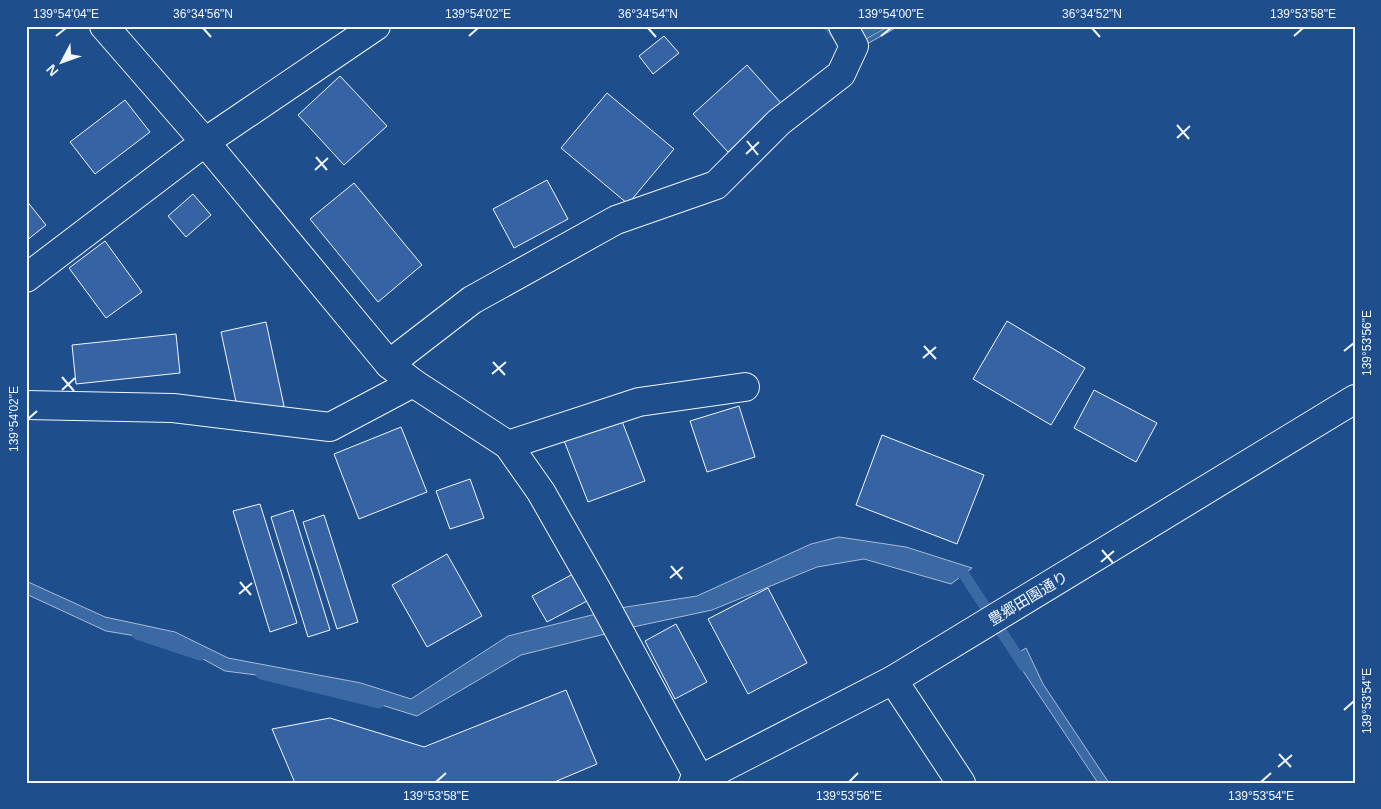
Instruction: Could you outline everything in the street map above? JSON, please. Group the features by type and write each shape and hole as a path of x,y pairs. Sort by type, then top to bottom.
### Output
{"street":[{"path":"104,26 205,142 389,364 413,383 508,445 540,492 598,592 696,781"},
{"path":"26,278 205,142 376,26"},
{"path":"389,364 472,300 616,220 716,185 780,122 840,74 854,46 843,26"},
{"path":"26,406 173,408 330,427 413,383"},
{"path":"508,445 639,402 745,387"},
{"name":"豊郷田園通り","path":"696,781 893,680 1355,399"},
{"path":"893,680 961,783"}],"water":[{"path":"889,26 899,26 867,44 864,40"},
{"path":"839,537 906,547 972,568 951,584 864,559 817,567 712,610 633,627 521,655 417,716 304,681 225,671 172,642 106,631 26,594 26,581 105,617 175,632 228,658 361,683 411,699 508,636 620,608 697,596 811,544"},
{"path":"1026,648 1043,684 1109,783 1098,783 1013,656"}],"building":[{"path":"664,36 679,53 653,74 639,56"},
{"path":"747,65 781,103 728,152 693,114"},
{"path":"340,76 387,126 344,165 298,115"},
{"path":"607,93 674,149 628,204 561,148"},
{"path":"125,100 150,132 95,174 70,142"},
{"path":"547,180 568,219 514,248 493,209"},
{"path":"354,183 422,265 378,302 310,219"},
{"path":"193,194 211,215 186,237 168,216"},
{"path":"26,200 46,225 26,241"},
{"path":"105,241 142,292 106,318 69,268"},
{"path":"1007,321 1085,368 1051,425 973,379"},
{"path":"266,322 284,406 239,416 221,332"},
{"path":"176,334 180,373 76,384 72,345"},
{"path":"1094,390 1157,423 1136,462 1074,428"},
{"path":"739,406 755,457 707,472 690,421"},
{"path":"620,416 645,481 588,502 563,438"},
{"path":"401,427 427,492 359,519 334,454"},
{"path":"882,435 984,475 957,544 856,505"},
{"path":"470,479 484,518 450,529 436,491"},
{"path":"260,504 297,623 270,632 233,511"},
{"path":"293,510 330,630 308,637 271,517"},
{"path":"324,515 358,622 337,629 303,522"},
{"path":"447,554 482,616 427,647 392,585"},
{"path":"573,574 587,601 547,622 532,596"},
{"path":"768,588 807,663 748,694 708,619"},
{"path":"676,624 707,682 675,699 645,641"},
{"path":"566,690 597,764 552,783 295,783 272,729 330,718 424,747"}],"waterway":[{"path":"829,26 843,43 877,26"},
{"path":"950,571 963,573 1024,666"},
{"path":"137,634 200,655"},
{"path":"261,674 379,703"}]}
